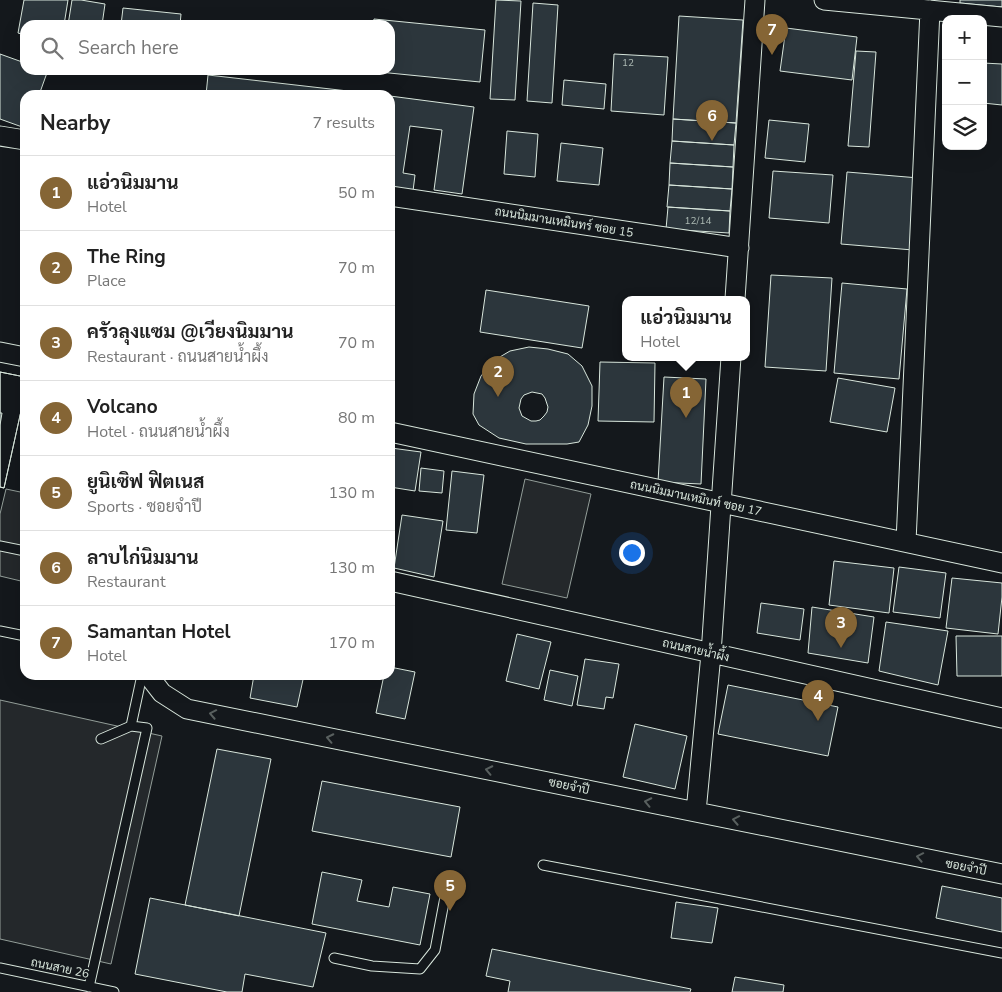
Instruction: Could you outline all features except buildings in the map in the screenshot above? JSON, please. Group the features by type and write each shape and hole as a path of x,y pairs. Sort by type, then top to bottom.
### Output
{"street":[{"path":"735,296 756,0"},
{"path":"824,0 1002,17"},
{"path":"906,542 930,10"},
{"path":"0,136 20,139"},
{"name":"ถนนนิมมานเหมินทร์ ซอย 15","path":"395,197 739,248"},
{"path":"0,352 20,356"},
{"path":"696,812 711,654 731,361"},
{"name":"ถนนนิมมานเหมินท์ ซอย 17","path":"395,433 1002,563"},
{"name":"ถนนสายน้ำผึ้ง","path":"395,582 1002,718"},
{"name":"ซอยจำปี","path":"152,680 162,693 187,709 1002,874"}],"lane":[{"path":"0,546 20,550"},
{"path":"0,631 20,635"},
{"path":"131,726 141,680"},
{"path":"89,987 148,728 131,726 101,739"},
{"path":"543,865 1002,953"},
{"path":"334,958 372,966 420,969 435,950 445,897"},
{"name":"ถนนสาย 26","path":"0,968 114,992"}],"shaded area":[{"path":"525,479 591,494 567,598 502,584"},
{"path":"6,489 20,492 20,581 0,576 0,514"},
{"path":"0,700 162,736 111,964 0,939"}],"place":[{"name":"Samantan Hotel","path":"772,55"},
{"name":"ลาบไก่นิมมาน","path":"712,141"},
{"name":"The Ring","path":"498,397"},
{"name":"แอ่วนิมมาน","path":"686,418"},
{"name":"ครัวลุงแซม @เวียงนิมมาน","path":"841,648"},
{"name":"Volcano","path":"818,721"},
{"name":"ยูนิเซิฟ ฟิตเนส","path":"450,911"}]}
